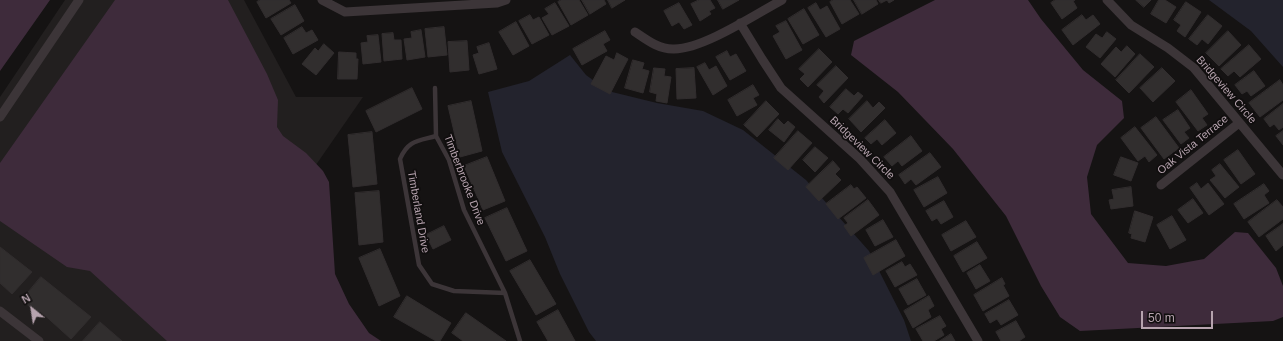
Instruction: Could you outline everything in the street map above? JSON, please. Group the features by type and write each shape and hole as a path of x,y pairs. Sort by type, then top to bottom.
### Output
{"street":[{"path":"0,117 80,0"},
{"path":"322,0 345,12 497,3 506,0"},
{"path":"635,32 656,46 674,49 700,43 782,0"},
{"name":"Bridgeview Circle","path":"1107,0 1131,25 1168,48 1194,68 1283,175"},
{"name":"Bridgeview Circle","path":"740,22 781,88 860,160 890,192 978,341"},
{"name":"Oak Vista Terrace","path":"1161,185 1239,123"},
{"path":"0,311 39,341"}],"lane":[{"name":"Timberbrooke Drive","path":"435,88 436,136 449,160 464,210 505,293 520,341"},
{"name":"Timberland Drive","path":"436,136 413,142 404,149 400,159 419,265 432,284 454,291 505,293"}],"shaded area":[{"path":"0,0 50,0 0,71"},
{"path":"65,0 244,0 296,97 363,97 264,240 340,341 0,341 0,97"},
{"path":"115,0 228,0 267,74 278,100 277,127 283,136 306,153 323,171 329,182 335,274 349,304 369,333 381,341 167,341 90,271 67,267 0,221 0,163"},
{"path":"935,0 1028,0 1041,19 1083,70 1122,101 1124,118 1097,145 1087,177 1091,214 1128,263 1166,266 1204,259 1235,232 1248,233 1276,268 1283,286 1283,317 1273,321 1080,331 1060,317 1041,286 1006,216 953,149 898,92 851,55 854,41"},
{"path":"1209,0 1283,0 1283,67 1251,31"},
{"path":"570,55 586,75 608,91 657,103 703,111 743,130 806,180 869,251 904,320 911,341 596,341 589,332 560,274 545,237 502,152 488,92 529,81"}],"building":[{"path":"260,0 289,0 291,3 266,18 257,2"},
{"path":"561,0 579,0 588,15 571,25 558,2"},
{"path":"582,0 604,0 606,4 590,14"},
{"path":"608,0 625,0 612,8"},
{"path":"699,0 710,0 715,8 709,11 711,14 700,21 691,4"},
{"path":"718,0 739,0 723,9"},
{"path":"833,0 850,0 859,14 842,24 830,2"},
{"path":"854,0 876,0 878,4 862,14"},
{"path":"879,0 887,0 881,3"},
{"path":"887,0 894,0 889,3"},
{"path":"1055,0 1075,0 1073,1 1077,8 1062,19 1051,3"},
{"path":"1136,0 1151,0 1144,7"},
{"path":"1159,0 1165,0 1176,7 1166,23 1151,14"},
{"path":"1186,2 1201,12 1185,37 1177,31 1181,25 1174,20"},
{"path":"555,3 569,26 552,35 542,18 549,14 545,9"},
{"path":"679,3 692,25 684,29 679,22 672,26 664,11"},
{"path":"816,3 820,10 827,6 840,29 826,37 808,8"},
{"path":"295,5 304,21 281,35 271,19"},
{"path":"804,9 819,35 803,44 788,19"},
{"path":"530,15 533,20 539,17 549,35 532,44 519,21"},
{"path":"1082,15 1086,20 1093,15 1100,24 1073,45 1062,30"},
{"path":"1208,15 1222,26 1208,44 1202,39 1197,45 1189,39"},
{"path":"786,21 802,50 786,59 773,36 780,32 776,26"},
{"path":"516,22 529,46 513,55 499,32"},
{"path":"302,27 306,33 312,30 318,40 293,54 284,38"},
{"path":"444,27 447,55 428,57 425,29"},
{"path":"421,30 425,57 407,60 404,39 412,38 411,32"},
{"path":"605,31 610,40 603,44 607,51 582,65 573,49"},
{"path":"1228,31 1241,45 1219,66 1206,53"},
{"path":"1107,32 1116,39 1100,58 1086,47 1096,34 1102,38"},
{"path":"393,33 394,40 401,40 402,59 384,61 382,34"},
{"path":"378,35 381,62 363,64 361,43 368,42 367,36"},
{"path":"467,41 469,70 450,72 448,42"},
{"path":"489,43 497,69 479,74 473,55 479,53 477,47"},
{"path":"324,44 334,53 316,75 302,64 315,48 318,51"},
{"path":"1249,45 1261,59 1240,77 1234,71 1228,76 1221,69"},
{"path":"1127,46 1135,54 1115,77 1101,64 1116,47 1121,52"},
{"path":"819,49 832,62 808,87 800,79 805,74 799,69"},
{"path":"727,51 730,57 736,54 746,71 730,80 716,57"},
{"path":"339,52 356,53 356,59 358,59 357,79 338,79"},
{"path":"617,53 628,59 610,94 591,84 606,56 614,60"},
{"path":"1140,54 1154,67 1129,93 1116,80"},
{"path":"633,60 644,63 642,69 649,71 643,93 625,88"},
{"path":"705,63 709,70 716,66 727,86 713,95 697,67"},
{"path":"836,66 848,78 824,103 819,97 824,91 817,85"},
{"path":"654,68 665,69 664,76 671,77 667,103 656,101 657,94 650,92"},
{"path":"694,68 696,98 677,99 676,69"},
{"path":"1162,68 1175,81 1153,102 1140,88"},
{"path":"1254,71 1265,86 1251,96 1247,91 1242,94 1235,85"},
{"path":"1280,80 1283,85 1283,100 1260,117 1249,103"},
{"path":"753,85 759,95 753,98 757,105 737,116 728,100"},
{"path":"412,88 422,109 376,132 366,111"},
{"path":"846,89 854,96 858,92 863,96 848,113 843,109 838,114 830,107"},
{"path":"1191,90 1208,114 1202,118 1207,125 1198,131 1176,102"},
{"path":"471,101 482,151 460,157 448,106"},
{"path":"766,101 779,114 757,137 744,125"},
{"path":"867,101 873,108 879,102 885,108 861,132 849,119"},
{"path":"1283,104 1283,127 1279,130 1274,124 1270,127 1264,119"},
{"path":"1178,110 1190,128 1184,132 1189,138 1181,144 1163,120"},
{"path":"1156,117 1179,148 1164,159 1141,128"},
{"path":"778,119 784,125 788,121 795,127 784,142 769,130"},
{"path":"885,120 896,133 882,145 877,139 871,144 865,138"},
{"path":"1135,127 1157,155 1149,162 1145,156 1138,161 1121,138"},
{"path":"798,131 812,143 788,170 774,158"},
{"path":"1283,131 1283,145 1276,136"},
{"path":"372,132 377,184 353,187 348,135"},
{"path":"911,136 922,151 902,166 898,161 892,166 884,157"},
{"path":"815,147 828,158 815,172 803,160"},
{"path":"1238,150 1255,174 1241,184 1224,160"},
{"path":"930,153 941,167 916,185 911,179 905,184 899,175"},
{"path":"487,157 505,201 483,210 464,166"},
{"path":"1121,157 1138,163 1131,181 1114,175"},
{"path":"833,161 840,169 835,174 841,180 819,201 806,187"},
{"path":"1220,164 1239,187 1225,198 1210,180 1216,176 1212,170"},
{"path":"938,177 947,193 924,207 914,190"},
{"path":"1197,183 1201,189 1208,183 1224,204 1209,215 1190,188"},
{"path":"1264,184 1269,191 1264,195 1269,203 1244,219 1234,204"},
{"path":"851,185 854,189 857,187 866,198 838,219 826,204"},
{"path":"1131,187 1133,206 1111,209 1109,200 1114,199 1112,190"},
{"path":"379,191 383,242 359,245 355,193"},
{"path":"1193,199 1203,213 1188,223 1178,210"},
{"path":"868,200 879,215 851,236 844,226 848,223 844,218"},
{"path":"1277,200 1283,207 1283,219 1259,237 1248,222"},
{"path":"944,201 953,217 941,224 937,218 932,221 926,211"},
{"path":"507,208 527,251 506,261 485,218"},
{"path":"1135,211 1153,217 1145,242 1131,238 1132,234 1129,233"},
{"path":"1172,216 1186,240 1170,249 1157,225"},
{"path":"883,220 893,237 875,246 866,230"},
{"path":"966,221 976,237 951,251 942,235"},
{"path":"1283,224 1283,245 1276,251 1266,236"},
{"path":"444,226 451,240 433,249 426,235"},
{"path":"896,240 905,256 873,275 864,258"},
{"path":"977,242 987,258 963,272 954,256"},
{"path":"0,247 32,272 12,294 0,283"},
{"path":"380,249 400,296 379,306 359,258"},
{"path":"530,260 556,304 536,315 510,271"},
{"path":"902,262 905,267 910,264 917,275 895,287 886,271"},
{"path":"980,265 990,281 976,289 967,273"},
{"path":"41,277 91,317 71,339 40,311 38,314 22,300"},
{"path":"1002,278 1005,284 1003,285 1009,296 983,311 974,295"},
{"path":"917,279 926,295 908,305 899,289"},
{"path":"407,296 451,323 440,341 436,341 394,317"},
{"path":"929,296 934,306 928,310 931,317 913,328 904,311"},
{"path":"1009,300 1018,315 1001,325 997,319 990,323 985,314"},
{"path":"558,310 575,341 548,341 537,322"},
{"path":"466,313 506,341 463,341 452,333"},
{"path":"940,316 946,326 941,329 944,335 934,341 923,341 916,329"},
{"path":"1016,321 1025,337 1019,341 1001,341 996,332"},
{"path":"100,322 122,341 83,341"},
{"path":"951,334 955,341 940,341"}]}
